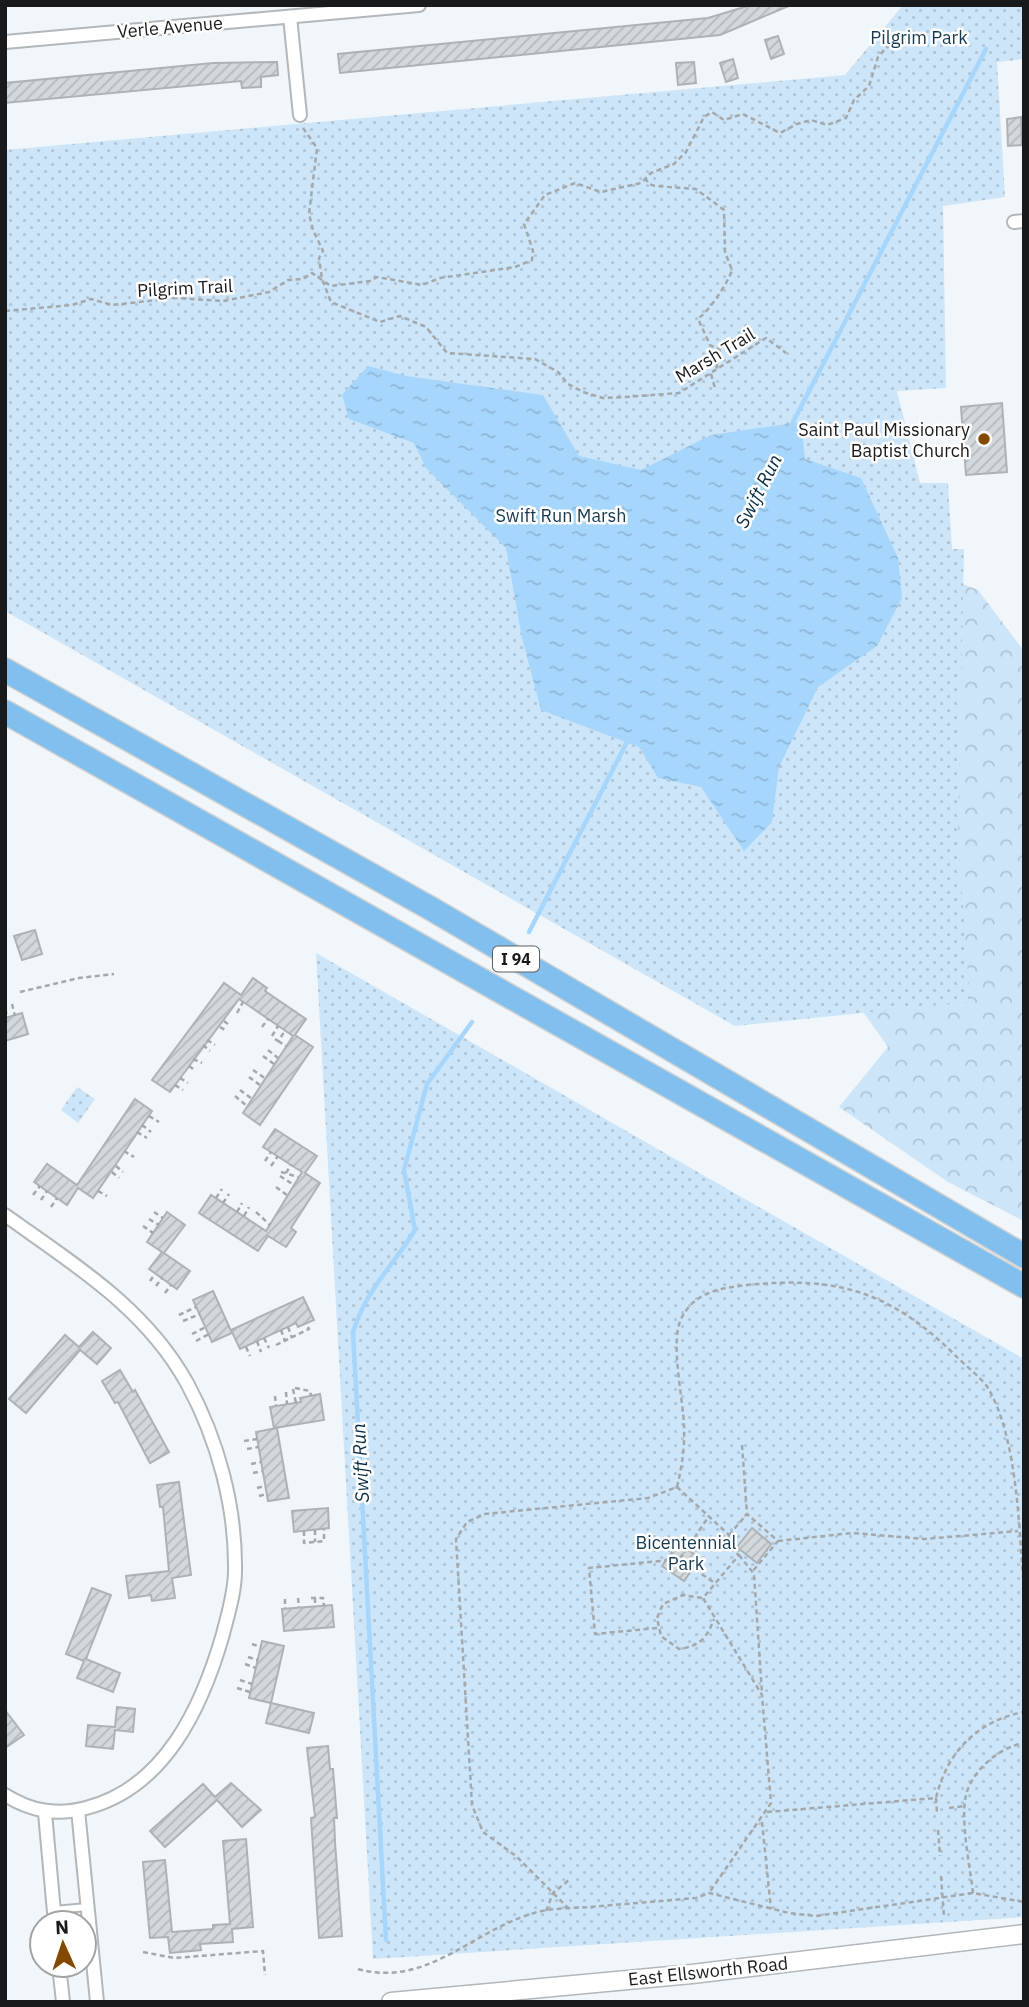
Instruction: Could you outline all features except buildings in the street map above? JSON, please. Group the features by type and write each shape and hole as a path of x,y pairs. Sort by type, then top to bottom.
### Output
{"highway":[{"name":"I 94","path":"5,670 430,908 1024,1256"},
{"name":"I 94","path":"5,712 1024,1286"}],"main road":[{"name":"East Ellsworth Road","path":"391,2002 692,1974 1024,1934"}],"street":[{"name":"Verle Avenue","path":"5,42 419,5"},
{"path":"290,17 300,115"},
{"path":"5,1215 108,1289 146,1325 190,1389 211,1437 234,1524 236,1574 228,1616 215,1660 191,1717 156,1769 131,1791 103,1804 78,1810 45,1813 5,1795"},
{"path":"78,1810 97,2002"},
{"path":"45,1813 54,1909"},
{"path":"61,1979 63,2002"}],"lane":[{"path":"81,1909 88,1907"}],"path":[{"name":"Pilgrim Trail","path":"5,311 72,305 87,299 112,305 176,298 223,301 269,292 288,280 303,279 310,273 334,286 370,281 377,277 422,285 440,278 514,267 533,260 533,251 524,224 545,195 575,183 601,192 631,187 674,164 686,152 704,117 712,112 730,121 743,114 780,133 811,120 827,125 839,122 848,115 854,100 869,86 873,70 886,48 914,31"},
{"path":"300,115 304,134 312,137 317,148 309,214 323,251 319,258 322,279"},
{"path":"645,178 649,184 656,186 701,191 724,210 724,252 732,270 720,288 713,307 700,317 699,321 710,345 720,350 716,369"},
{"name":"Marsh Trail","path":"322,279 331,302 380,322 400,316 426,327 447,353 535,359 558,372 568,384 603,397 679,393 766,338 786,353"},
{"path":"711,374 715,388"},
{"path":"20,992 79,978 114,974"},
{"path":"233,1007 237,1012 243,1003 238,1001"},
{"path":"12,1004 15,1016"},
{"path":"5,1009 8,1018"},
{"path":"262,1027 268,1019"},
{"path":"224,1021 229,1025"},
{"path":"275,1039 278,1026"},
{"path":"220,1027 225,1030"},
{"path":"275,1039 285,1031"},
{"path":"275,1039 286,1046"},
{"path":"207,1040 215,1045"},
{"path":"203,1045 210,1051"},
{"path":"268,1050 278,1058"},
{"path":"263,1056 274,1064"},
{"path":"194,1059 202,1063"},
{"path":"189,1066 196,1071"},
{"path":"253,1070 266,1079"},
{"path":"249,1077 261,1086"},
{"path":"180,1078 187,1083"},
{"path":"175,1085 183,1090"},
{"path":"240,1090 252,1099"},
{"path":"235,1096 247,1106"},
{"path":"149,1116 159,1122"},
{"path":"142,1125 151,1132"},
{"path":"137,1132 147,1138"},
{"path":"124,1151 134,1157"},
{"path":"265,1161 271,1152"},
{"path":"271,1166 278,1156"},
{"path":"286,1173 291,1165"},
{"path":"116,1166 124,1172"},
{"path":"294,1174 298,1169"},
{"path":"111,1172 119,1178"},
{"path":"294,1185 280,1174 294,1174 298,1177"},
{"path":"33,1195 40,1186"},
{"path":"276,1187 287,1195"},
{"path":"216,1198 222,1189"},
{"path":"41,1200 47,1191"},
{"path":"98,1191 107,1196"},
{"path":"223,1203 229,1194"},
{"path":"51,1208 57,1198"},
{"path":"237,1212 242,1203"},
{"path":"244,1216 249,1207"},
{"path":"154,1212 163,1219"},
{"path":"256,1212 261,1220 268,1224 264,1229"},
{"path":"149,1219 159,1225"},
{"path":"258,1225 261,1220"},
{"path":"144,1226 153,1233"},
{"path":"150,1281 155,1274"},
{"path":"156,1286 162,1278"},
{"path":"677,1488 684,1459 679,1321 695,1299 720,1288 780,1282 844,1286 883,1301 932,1333 987,1387 1008,1444 1022,1542 1024,1590"},
{"path":"165,1293 171,1285"},
{"path":"179,1315 196,1307"},
{"path":"183,1321 200,1314"},
{"path":"276,1345 309,1329 306,1324"},
{"path":"191,1334 206,1327"},
{"path":"288,1327 292,1338"},
{"path":"281,1330 285,1341"},
{"path":"196,1341 209,1334"},
{"path":"264,1338 269,1348"},
{"path":"257,1341 261,1352"},
{"path":"246,1346 250,1356"},
{"path":"296,1403 294,1388 310,1391 311,1396"},
{"path":"286,1392 287,1404"},
{"path":"275,1396 276,1406"},
{"path":"244,1441 257,1439"},
{"path":"358,1969 377,1975 400,1973 433,1964 488,1934 546,1911 696,1898 709,1893 771,1803 752,1572 739,1555 728,1547 729,1535 747,1514 742,1445"},
{"path":"247,1449 258,1447"},
{"path":"251,1464 261,1462"},
{"path":"253,1473 262,1471"},
{"path":"257,1488 265,1486"},
{"path":"677,1488 729,1535"},
{"path":"569,1909 516,1856 483,1832 472,1805 456,1539 467,1522 485,1514 648,1498 677,1488"},
{"path":"259,1496 267,1494"},
{"path":"747,1514 778,1541"},
{"path":"680,1559 709,1516"},
{"path":"1018,1521 1024,1520"},
{"path":"304,1531 304,1543 315,1542 324,1541 324,1529"},
{"path":"315,1530 315,1542"},
{"path":"752,1572 778,1541 852,1533 925,1538 1019,1531"},
{"path":"703,1598 739,1555"},
{"path":"657,1628 595,1634 589,1568 680,1559 716,1584"},
{"path":"714,1619 702,1642 692,1647 673,1647 666,1642 657,1628 659,1611 669,1599 690,1595 703,1598 762,1695"},
{"path":"298,1598 299,1607"},
{"path":"315,1606 313,1598 323,1598 324,1606"},
{"path":"285,1599 285,1608"},
{"path":"252,1644 261,1647"},
{"path":"248,1657 258,1660"},
{"path":"245,1664 256,1668"},
{"path":"240,1680 252,1684"},
{"path":"237,1688 250,1692"},
{"path":"937,1813 936,1798 951,1759 971,1735 1005,1716 1024,1712"},
{"path":"973,1893 965,1807 971,1784 988,1761 1009,1747 1024,1743"},
{"path":"767,1812 936,1798"},
{"path":"949,1808 965,1807"},
{"path":"762,1819 771,1909"},
{"path":"938,1830 940,1856"},
{"path":"941,1875 944,1917"},
{"path":"546,1911 553,1893 569,1880"},
{"path":"709,1893 771,1909 816,1916 973,1893 1024,1902"},
{"path":"143,1952 174,1958 263,1951 265,1975"}],"green space":[{"name":"Swift Run Marsh","path":"903,5 1024,5 1024,59 997,62 1005,197 943,206 946,388 897,391 920,483 948,483 952,549 964,549 958,837 970,1002 735,1026 5,611 5,150 845,75"},
{"path":"918,566 978,590 1024,651 1024,1221 948,1182 839,1107 888,1047 804,928"},
{"name":"Bicentennial Park","path":"316,953 1024,1359 1024,1917 373,1959"},
{"path":"77,1087 95,1099 78,1123 61,1110"}],"water":[{"path":"368,366 406,376 543,395 579,456 641,470 711,435 801,422 805,459 861,478 898,558 902,598 877,646 818,687 779,767 772,822 744,851 701,787 658,778 639,747 541,710 522,638 506,548 426,468 414,443 349,419 342,395"}],"waterway":[{"name":"Swift Run","path":"790,428 986,49"},
{"name":"Swift Run","path":"529,932 628,740"},
{"name":"Swift Run","path":"386,1940 353,1332 373,1290 415,1230 404,1170 427,1084 472,1022"}],"place":[{"name":"Saint Paul Missionary Baptist Church","path":"984,439"}],"park label":[{"name":"Pilgrim Park","path":"919,37"}]}
